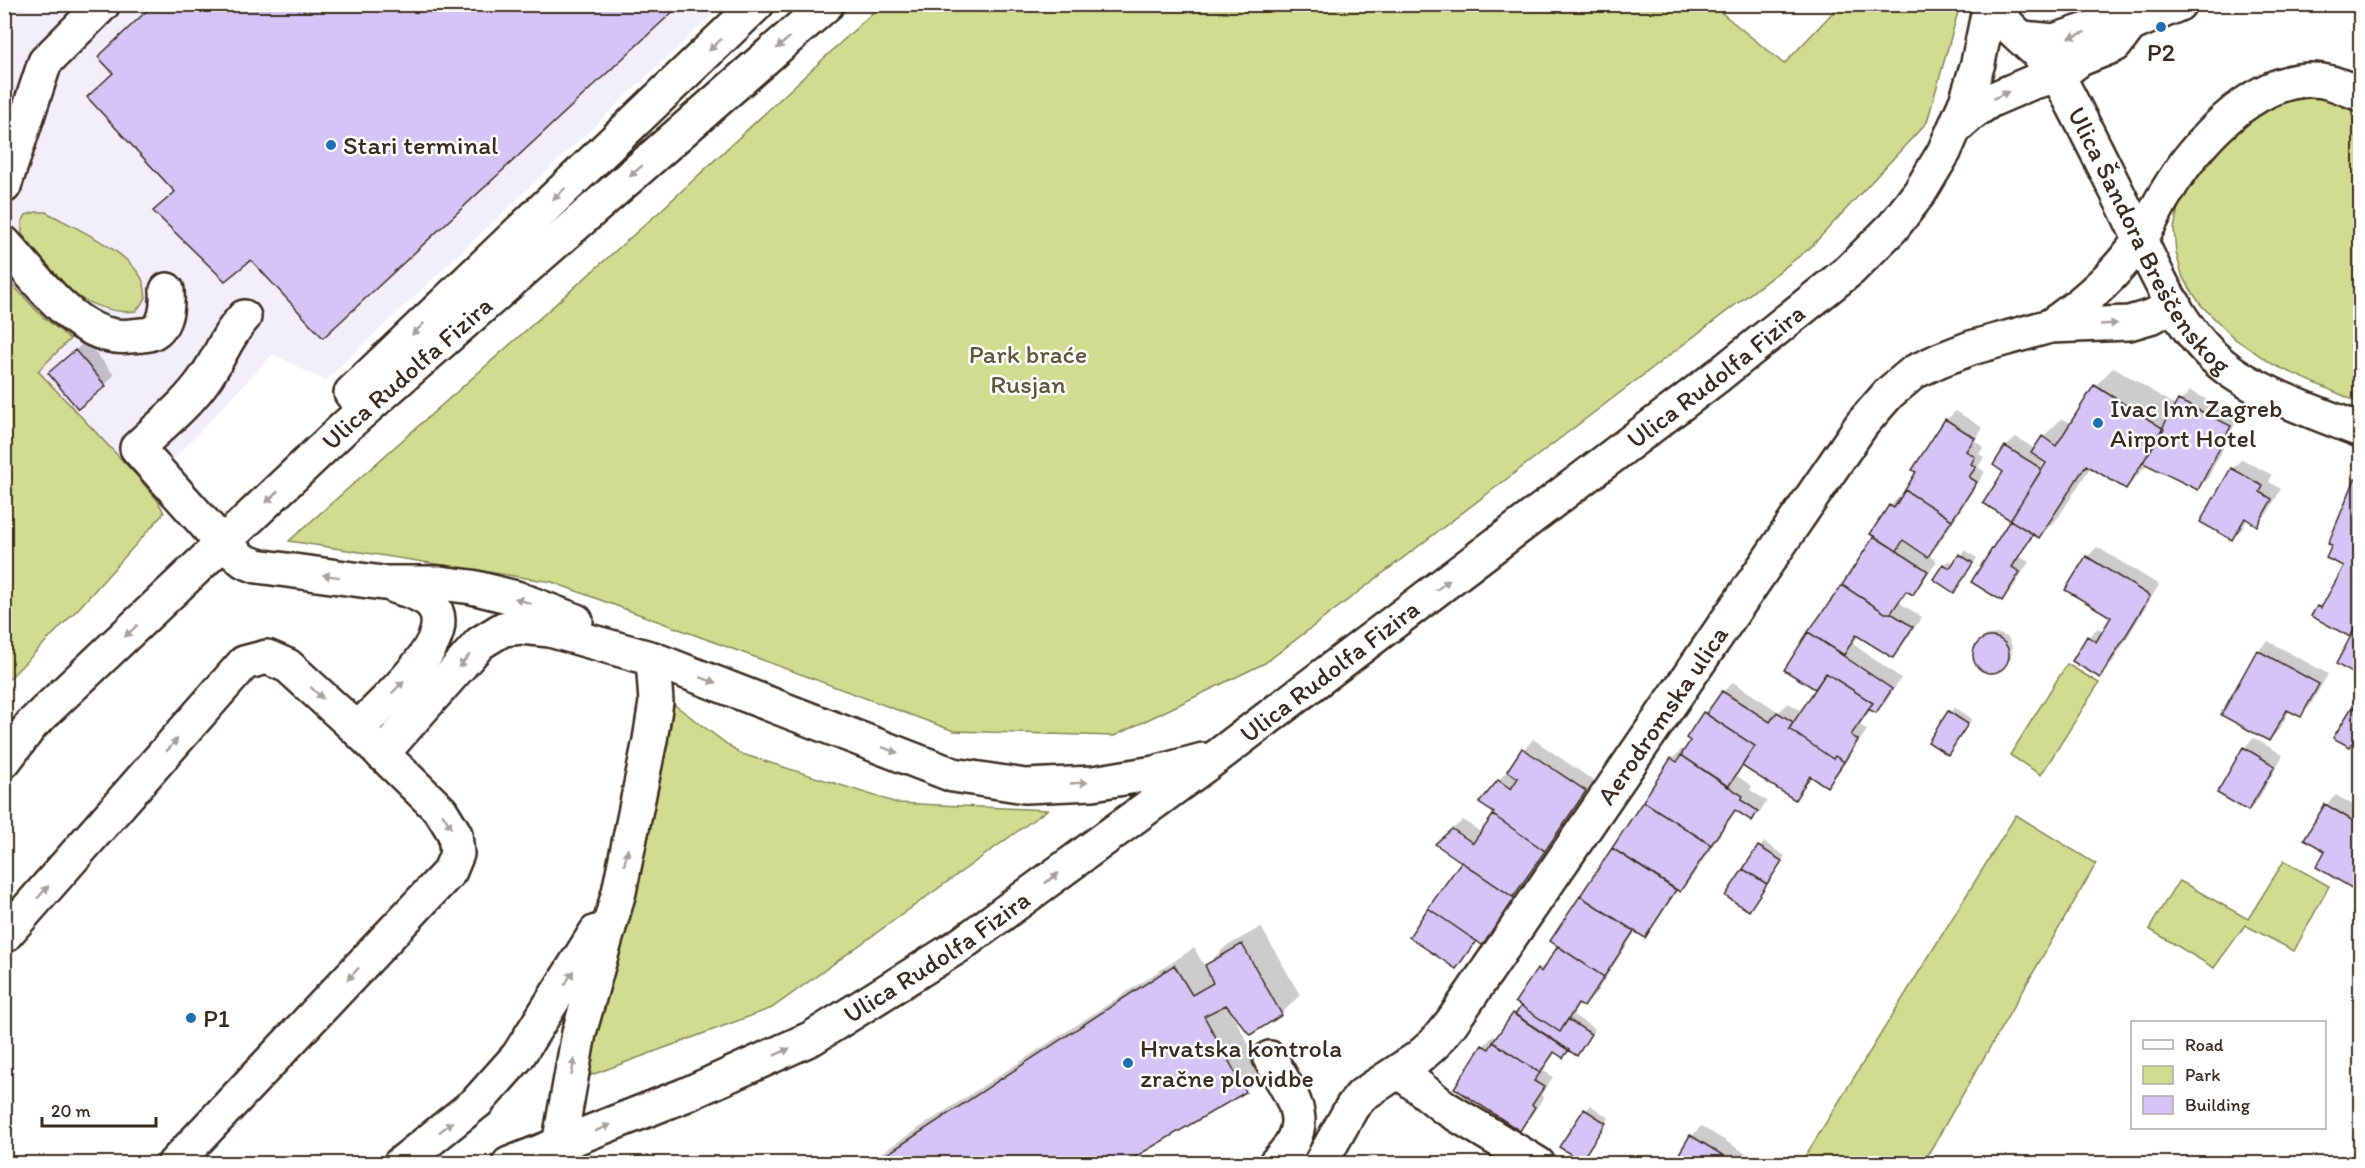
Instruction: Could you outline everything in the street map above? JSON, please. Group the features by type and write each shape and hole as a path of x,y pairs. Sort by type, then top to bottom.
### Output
{"street":[{"path":"4,186 45,63 103,4"},
{"path":"306,463 333,411 758,4"},
{"name":"Ulica Rudolfa Fizira","path":"4,761 32,724 306,463 827,4"},
{"name":"Ulica Rudolfa Fizira","path":"509,1164 558,1154 812,1038 960,945 1219,756 1719,375 1850,270 1893,227 1920,192 1944,152 1966,102 1978,63 1991,4"},
{"name":"Ulica Šandora Breščenskog","path":"1991,4 2006,24 2041,53 2058,76 2174,304 2206,350 2229,370 2257,386 2361,430"},
{"path":"2023,38 2038,42 2054,42 2096,27 2120,24 2179,4"},
{"path":"2058,76 2080,59 2115,45 2139,16"},
{"name":"Ulica Šandora Breščenskog","path":"1954,129 1991,100 2033,82 2058,76"},
{"name":"Aerodromska ulica","path":"2050,326 2098,290 2114,274 2140,240 2178,174 2208,138 2244,103 2265,90 2287,82 2308,80 2330,82 2361,93"},
{"path":"4,243 66,311 91,328 110,336 149,335 163,323 168,308 167,290"},
{"name":"Aerodromska ulica","path":"1320,1164 1352,1107 1362,1095 1374,1085 1399,1071 1434,1044 1452,1022 1862,424 1889,393 1914,372 1971,348 2050,326 2129,323 2152,316 2174,304"},
{"path":"244,317 233,328 218,359 190,398 137,448 223,544 244,561 257,567 383,583 440,583 516,598 598,630 653,659"},
{"path":"357,729 415,670 435,640 439,624 436,610 429,601 383,583"},
{"path":"382,754 480,643 490,634 503,629 520,627 550,630 653,659 953,775 1026,786 1093,783 1154,773 1219,756"},
{"path":"4,936 244,663 267,657 288,666 357,729 441,812 455,834 457,854 450,871 174,1164"},
{"path":"558,1154 579,1033 619,892 656,702 653,659"},
{"path":"400,1164 477,1102 518,1056 568,980 619,892"},
{"path":"1270,1058 1298,1109 1298,1130 1291,1148 1275,1164"},
{"path":"1399,1071 1443,1107 1538,1164"}],"shaded area":[{"path":"5,5 722,5 325,381 273,354 124,512 5,662"}],"green space":[{"name":"Park braće Rusjan","path":"881,5 1712,5 1784,64 1840,5 1960,5 1927,122 1810,248 1265,663 1114,736 954,731 552,582 289,541 658,213"},
{"path":"2314,97 2336,100 2360,110 2360,403 2274,365 2235,339 2201,305 2183,278 2176,253 2174,229 2179,201 2221,140 2276,101"},
{"path":"46,212 99,241 113,249 135,268 143,281 146,298 136,311 111,310 93,304 64,285 22,234 22,222 26,215"},
{"path":"5,277 42,316 70,339 38,371 136,475 158,501 164,513 79,608 5,683"},
{"path":"2067,664 2099,683 2041,775 2010,755"},
{"path":"672,703 739,753 897,803 1047,810 772,1008 586,1077"},
{"path":"2016,815 2096,864 1923,1163 1801,1163"},
{"path":"2284,861 2329,886 2294,951 2245,925 2214,968 2149,929 2180,881 2248,919"}],"building":[{"name":"Stari terminal","path":"154,4 681,4 323,338 251,260 225,281 153,211 175,192 87,97 113,73 98,57"},
{"path":"75,350 106,386 78,409 48,373"},
{"path":"2094,385 2164,429 2126,489 2086,465 2039,538 2010,520 2046,463 2031,453 2042,436 2056,446"},
{"path":"2178,400 2231,426 2198,490 2143,463"},
{"path":"1945,419 1975,438 1966,451 1975,457 1971,464 1976,467 1969,477 1977,482 1952,520 1905,490 1916,472 1912,470"},
{"path":"2005,446 2042,469 2010,520 1983,503 2003,472 1993,465"},
{"path":"2231,468 2263,486 2260,492 2272,499 2257,526 2245,518 2232,540 2200,522"},
{"path":"2355,479 2360,481 2360,619 2350,637 2311,616 2317,606 2321,608 2344,566 2326,558 2332,545 2328,544"},
{"path":"1905,490 1952,520 1928,557 1903,540 1897,551 1870,534 1889,505 1894,508"},
{"path":"2010,520 2033,534 2012,567 2020,572 2002,601 1971,582"},
{"path":"1874,536 1928,571 1913,595 1906,591 1891,613 1885,613 1842,585"},
{"path":"1959,554 1973,563 1954,593 1933,579 1943,564 1950,568"},
{"path":"2086,556 2150,596 2100,678 2072,661 2087,636 2096,642 2111,617 2065,590"},
{"path":"1842,585 1885,613 1891,613 1913,627 1893,658 1856,635 1844,655 1808,632"},
{"path":"2360,619 2360,666 2356,675 2336,664"},
{"path":"1808,632 1892,689 1876,713 1868,709 1873,703 1826,673 1815,689 1784,670"},
{"path":"1991,637 2003,643 2009,655 2003,667 1991,673 1979,667 1973,655 1979,643"},
{"path":"2257,650 2319,684 2301,717 2287,710 2269,741 2221,715"},
{"path":"1826,673 1873,703 1851,735 1858,740 1844,762 1835,756 1833,759 1789,729"},
{"path":"1722,691 1770,722 1777,712 1793,722 1789,729 1833,759 1835,756 1844,762 1827,787 1810,776 1795,800 1742,766 1755,746 1706,714"},
{"path":"2352,707 2360,712 2360,728 2350,747 2333,738"},
{"path":"1948,711 1968,724 1948,755 1928,742"},
{"path":"1703,712 1755,746 1728,787 1681,755 1690,741 1686,738"},
{"path":"2243,747 2275,766 2248,811 2217,793"},
{"path":"1522,748 1586,791 1545,851 1479,803 1498,780 1511,789 1518,778 1507,771"},
{"path":"1681,755 1743,796 1741,800 1758,811 1752,821 1735,810 1711,845 1643,801 1671,758 1677,762"},
{"path":"1643,801 1711,845 1680,892 1612,848"},
{"path":"2325,804 2360,825 2360,893 2316,867 2325,851 2304,839"},
{"path":"1493,815 1545,851 1513,897 1435,844 1452,829 1473,843"},
{"path":"1758,846 1782,861 1767,884 1743,869"},
{"path":"1612,848 1676,890 1645,938 1580,896"},
{"path":"1461,862 1517,900 1485,947 1428,908"},
{"path":"1743,869 1767,884 1749,911 1725,896"},
{"path":"1580,896 1634,931 1604,977 1550,941"},
{"path":"1428,908 1476,941 1456,969 1409,937"},
{"name":"Hrvatska kontrola zračne plovidbe","path":"1242,944 1282,1015 1250,1035 1226,1005 1204,1016 1246,1092 1123,1164 872,1164 1174,965 1192,995 1213,983 1205,965"},
{"path":"1558,946 1604,977 1584,1007 1578,1004 1560,1032 1515,1002 1537,969 1541,972"},
{"path":"1521,1006 1560,1032 1568,1019 1591,1034 1577,1056 1515,1015"},
{"path":"1513,1013 1569,1050 1563,1058 1554,1052 1540,1073 1493,1042"},
{"path":"1493,1042 1540,1073 1534,1081 1544,1087 1532,1105 1535,1107 1520,1131 1454,1088 1482,1045 1489,1049"},
{"path":"1584,1109 1606,1123 1581,1161 1559,1147"},
{"path":"1690,1135 1737,1164 1673,1164"}],"place":[{"name":"P2","path":"2161,27"},
{"name":"Stari terminal","path":"331,145"},
{"name":"Ivac Inn Zagreb Airport Hotel","path":"2098,423"},
{"name":"P1","path":"191,1018"},
{"name":"Hrvatska kontrola zračne plovidbe","path":"1128,1063"}]}
